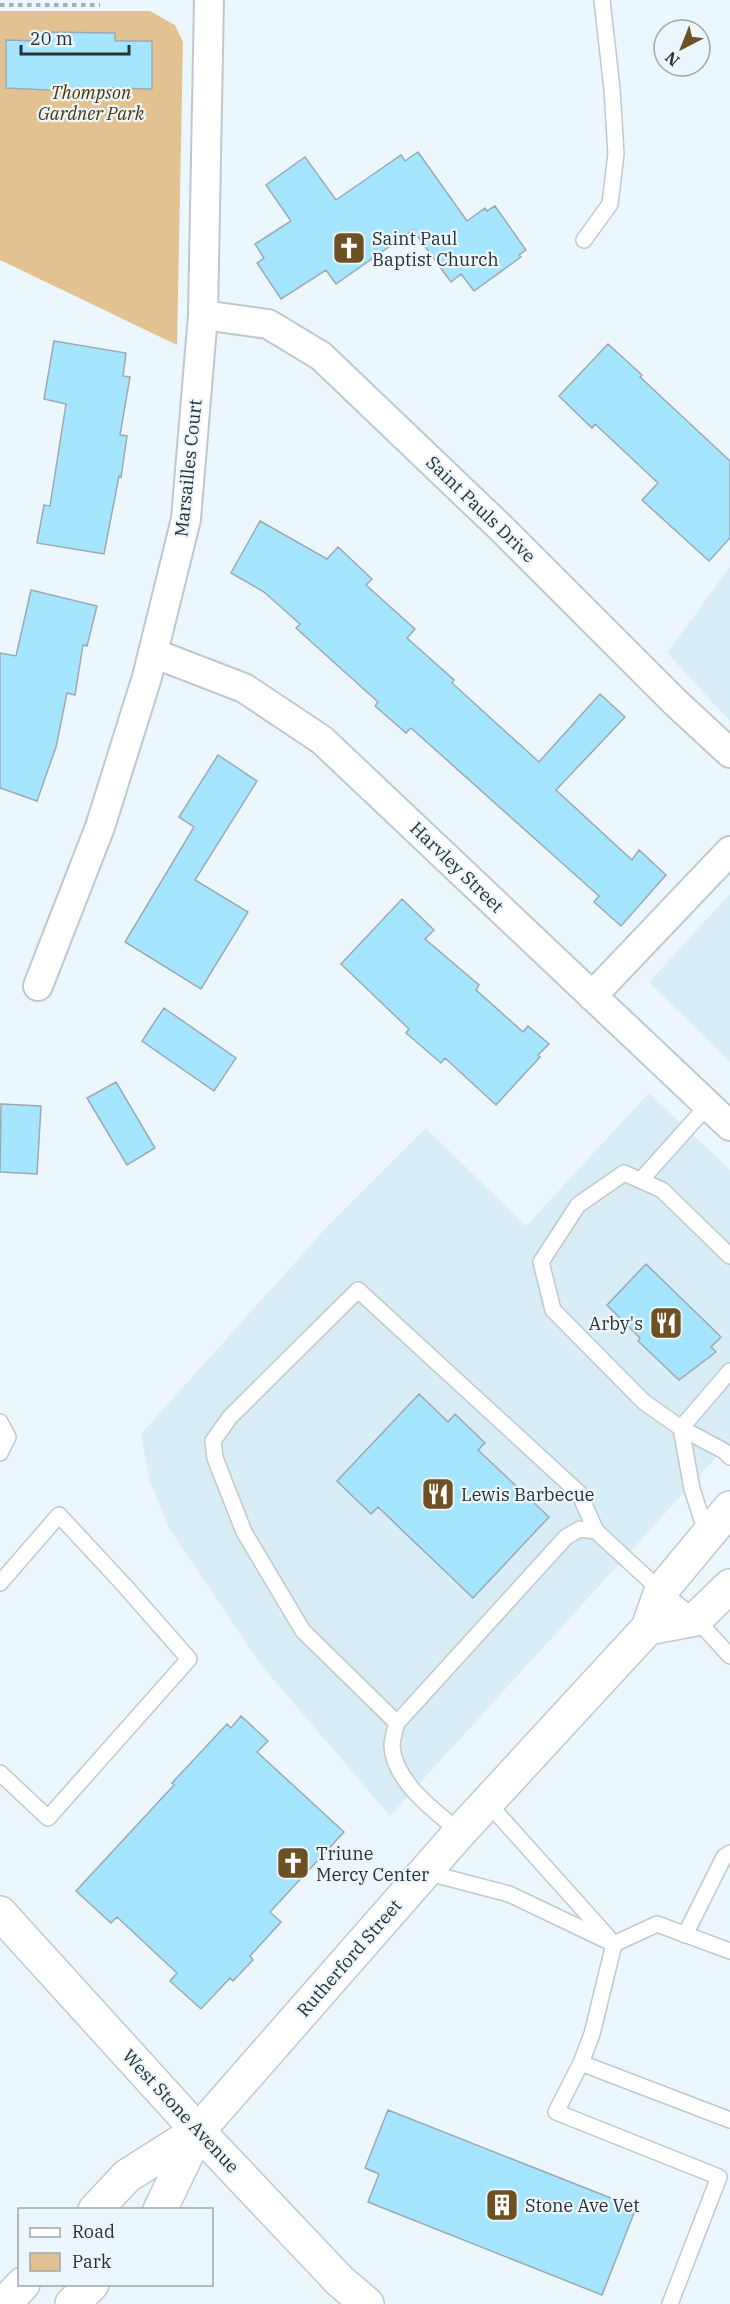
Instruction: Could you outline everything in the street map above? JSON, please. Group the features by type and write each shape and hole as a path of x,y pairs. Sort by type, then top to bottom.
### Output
{"main road":[{"name":"Rutherford Street","path":"161,2208 198,2131 460,1832 648,1628 661,1591 730,1508"},
{"path":"648,1628 696,1619 730,1586"},
{"name":"West Stone Avenue","path":"0,1913 198,2131 340,2281 367,2304"},
{"name":"Rutherford Street","path":"97,2208 127,2176 198,2131"},
{"path":"4,2304 21,2286"},
{"path":"72,2304 90,2286"}],"street":[{"name":"Marsailles Court","path":"38,986 100,827 153,652 186,519 203,315 209,0"},
{"name":"Saint Pauls Drive","path":"203,315 268,324 321,356 501,528 675,702 730,753"},
{"name":"Harvley Street","path":"153,652 244,688 322,740 730,1126"},
{"path":"592,996 730,851"}],"lane":[{"path":"584,240 610,204 616,154 612,89 602,0"},
{"path":"641,1180 708,1105"},
{"path":"730,1256 662,1190 624,1173 578,1205 541,1262 552,1310 644,1402 681,1428 724,1451 730,1457"},
{"path":"397,1723 303,1631 244,1532 214,1458 213,1441 230,1417 358,1290 579,1493 596,1531 661,1591 696,1619 730,1656"},
{"path":"681,1428 730,1371"},
{"path":"0,1422 8,1437 0,1453"},
{"path":"681,1428 693,1489 707,1534"},
{"path":"0,1583 58,1515 189,1659 48,1818 3,1783"},
{"path":"460,1832 423,1801 401,1775 392,1746 397,1723 566,1538 580,1529 596,1531"},
{"path":"487,1802 614,1944"},
{"path":"685,1935 724,1857 730,1853"},
{"path":"425,1872 509,1894 614,1944"},
{"path":"614,1944 657,1924 730,1951"},
{"path":"614,1944 592,2034 556,2112 719,2177 670,2304"},
{"path":"580,2063 730,2120"}],"path":[{"path":"0,5 100,5"}],"shaded area":[{"path":"730,567 730,721 667,653"},
{"path":"730,894 730,1062 649,982"},
{"path":"649,1093 730,1170 730,1442 390,1816 262,1666 170,1530 150,1482 141,1434 325,1229 426,1128 526,1226"}],"green space":[{"name":"Thompson Gardner Park","path":"0,11 150,11 175,25 183,42 177,345 0,260"}],"building":[{"path":"42,32 115,33 115,41 152,41 152,89 112,88 112,93 6,88 6,40 42,41"},
{"path":"418,152 467,221 485,208 487,211 495,206 526,250 519,255 521,257 474,291 461,274 451,282 413,230 336,284 326,270 281,299 257,263 264,258 255,244 291,221 266,185 305,157 336,200 401,155 405,161"},
{"path":"54,341 126,353 123,376 130,377 120,435 127,436 121,477 119,476 104,554 37,543 44,505 50,506 66,404 44,399"},
{"path":"608,344 730,461 730,538 709,561 642,500 658,483 595,424 592,428 559,396"},
{"path":"260,521 327,559 338,547 372,579 366,585 415,629 407,638 454,680 452,683 539,762 600,694 625,717 556,790 632,860 639,850 666,875 621,926 594,902 599,896 411,728 406,733 375,706 378,702 296,628 300,624 264,592 231,573"},
{"path":"31,590 97,606 87,646 83,645 75,695 67,693 56,747 37,801 0,788 0,653 16,656"},
{"path":"218,755 257,781 195,880 248,912 201,989 125,942 194,827 179,817"},
{"path":"402,899 434,930 425,939 479,985 476,990 523,1032 528,1026 549,1044 496,1105 445,1058 441,1063 406,1033 409,1029 341,964"},
{"path":"164,1008 236,1058 214,1091 142,1041"},
{"path":"116,1082 155,1148 127,1165 87,1098"},
{"path":"1,1104 41,1106 37,1174 0,1172"},
{"name":"Arby's","path":"646,1264 721,1337 711,1347 716,1352 679,1380 638,1341 640,1338 607,1305"},
{"name":"Lewis Barbecue","path":"419,1394 448,1422 455,1414 485,1443 478,1450 549,1517 473,1598 378,1507 371,1514 337,1481"},
{"name":"Triune Mercy Center","path":"241,1716 268,1741 257,1752 344,1832 270,1912 281,1922 250,1956 253,1960 233,1981 230,1978 201,2009 170,1981 177,1973 117,1917 111,1923 76,1891 227,1724 231,1728"},
{"name":"Stone Ave Vet","path":"388,2110 636,2208 602,2295 368,2202 379,2174 365,2168"}],"place":[{"name":"Saint Paul Baptist Church","path":"349,248"},
{"name":"Arby's","path":"666,1323"},
{"name":"Lewis Barbecue","path":"438,1494"},
{"name":"Triune Mercy Center","path":"293,1863"},
{"name":"Stone Ave Vet","path":"502,2205"}]}
